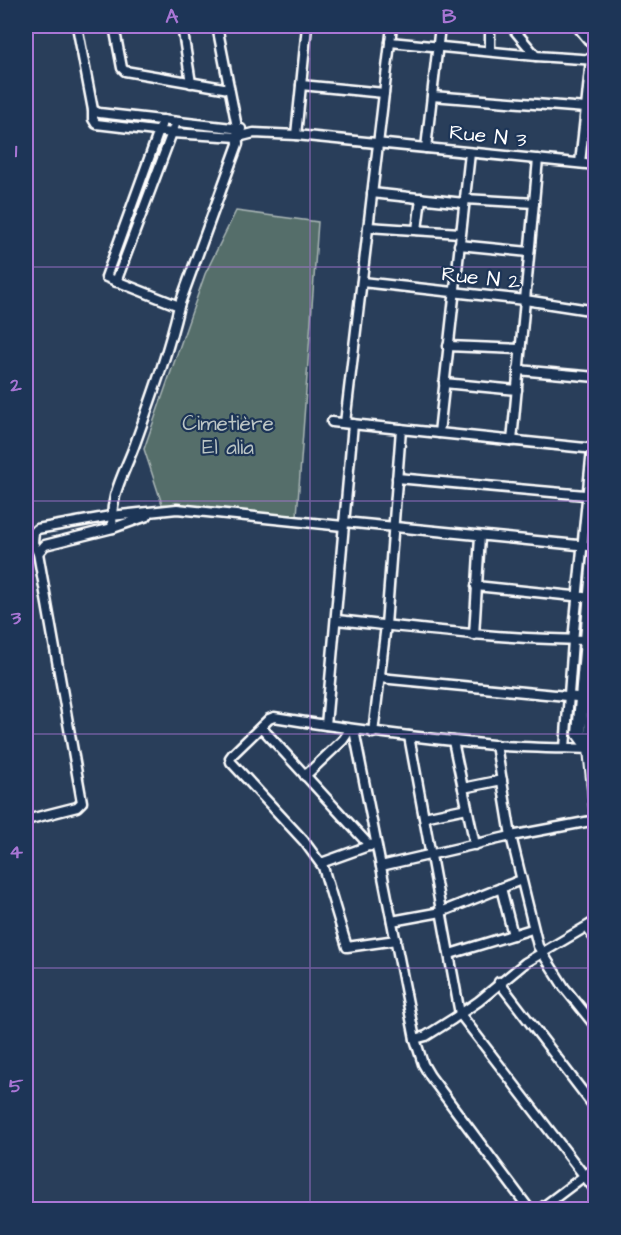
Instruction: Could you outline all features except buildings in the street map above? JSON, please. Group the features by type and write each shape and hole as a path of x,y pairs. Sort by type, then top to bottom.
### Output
{"street":[{"path":"77,26 93,119 96,124 172,133 237,132"},
{"path":"114,26 122,68 125,71 229,89"},
{"path":"182,26 191,83"},
{"path":"113,528 111,516 114,498 174,330 179,306 237,150 237,132 217,26"},
{"path":"296,135 307,26"},
{"path":"326,725 362,282 392,26"},
{"path":"426,148 440,26"},
{"path":"490,26 490,51"},
{"path":"511,26 536,56"},
{"path":"577,26 595,46"},
{"path":"390,42 593,60 580,163"},
{"path":"301,85 384,93"},
{"path":"432,96 586,108"},
{"path":"93,110 99,113 237,132"},
{"path":"163,120 107,273 108,279 179,306"},
{"path":"116,282 176,122"},
{"name":"Rue N 3","path":"237,132 296,135 596,165"},
{"path":"439,433 460,232 471,153"},
{"path":"512,441 538,159"},
{"path":"372,193 464,201 534,203"},
{"path":"417,230 421,198"},
{"path":"368,227 460,232"},
{"path":"459,245 529,252"},
{"name":"Rue N 2","path":"362,282 525,300 596,311"},
{"path":"448,346 520,349"},
{"path":"518,370 596,377"},
{"path":"444,383 517,390"},
{"path":"333,422 594,449 591,495 593,578 584,597 591,640 591,683"},
{"path":"373,733 386,625 401,429"},
{"path":"397,478 591,495"},
{"path":"26,820 77,807 82,802 38,553 30,532 41,526 177,509 480,536 591,542"},
{"path":"38,553 45,545 113,528 156,512"},
{"path":"474,635 480,536"},
{"path":"591,542 584,597 573,641 590,749 596,810"},
{"path":"476,586 584,597"},
{"path":"336,620 474,635 591,640"},
{"path":"565,748 581,698 591,683 596,661"},
{"path":"380,678 581,698"},
{"path":"396,940 347,947 334,897 321,864 304,841 231,762 230,758 233,754 274,717 373,733 496,745 590,749"},
{"path":"261,727 305,776 374,844"},
{"path":"305,776 352,730"},
{"path":"352,730 415,1039 423,1064 530,1209"},
{"path":"409,736 460,1014 596,1191"},
{"path":"453,741 475,845"},
{"path":"496,745 532,929 541,952 564,987 596,1027"},
{"path":"463,788 502,780"},
{"path":"424,817 467,808"},
{"path":"381,866 512,836 596,820"},
{"path":"321,864 374,844"},
{"path":"392,921 441,912 521,880"},
{"path":"501,888 513,935"},
{"path":"415,1039 426,1036 479,1001 499,982 541,952 596,921"},
{"path":"587,928 596,940"},
{"path":"450,954 532,929"},
{"path":"499,982 596,1109"},
{"path":"539,1209 596,1167"}],"green space":[{"name":"Cimetière El alia","path":"236,211 318,222 297,516 162,504 144,449 205,274"}]}
